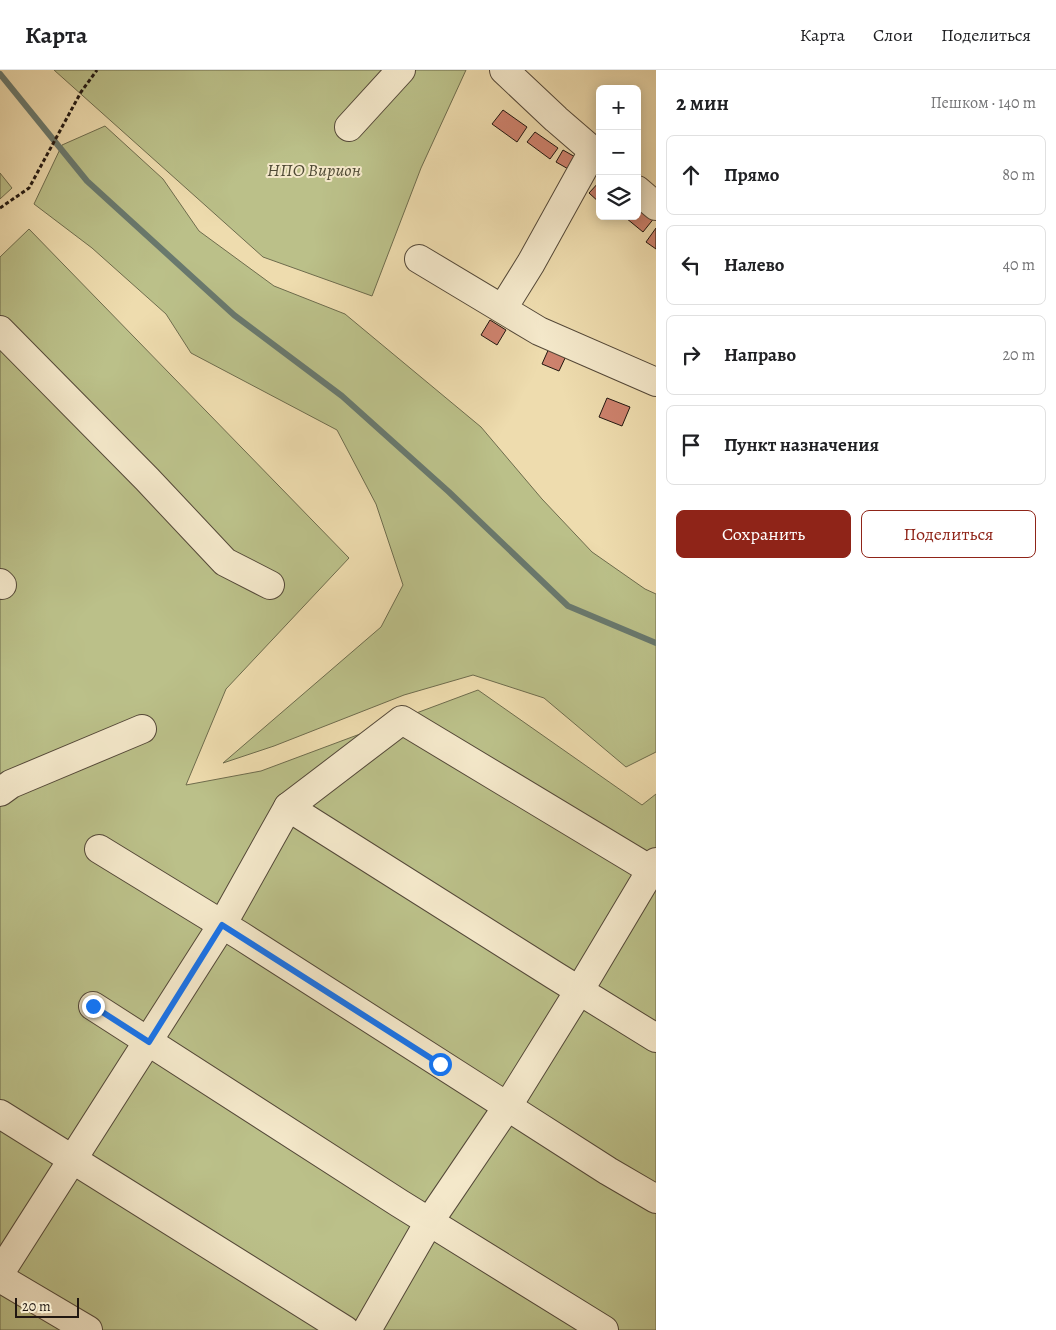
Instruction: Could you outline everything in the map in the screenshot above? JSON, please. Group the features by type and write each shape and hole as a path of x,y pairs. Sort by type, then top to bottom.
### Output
{"street":[{"path":"349,127 401,70"},
{"path":"504,70 596,153"},
{"path":"504,308 596,156"},
{"path":"641,193 656,206"},
{"path":"419,259 540,331 656,382"},
{"path":"0,330 147,479 225,562 270,585"},
{"path":"0,1273 222,925 288,807 402,720 654,868 507,1107 429,1222 367,1330"},
{"path":"0,792 11,784 142,729"},
{"path":"288,807 656,1038"},
{"path":"99,849 222,925 608,1171 656,1199"},
{"path":"93,1006 429,1222 604,1330"},
{"path":"0,1114 345,1330"},
{"path":"0,1278 88,1330"}],"path":[{"path":"0,208 29,188 81,92 97,70"}],"green space":[{"name":"НПО Вирион","path":"54,70 466,70 421,168 372,296 263,257"},
{"path":"105,126 163,179 199,231 274,286 345,314 481,427 542,499 592,552 645,589 656,594 656,752 626,767 544,698 473,675 404,695 274,746 223,763 381,627 403,585 376,504 337,430 191,353 166,314 92,248 34,204 62,145"},
{"path":"0,173 12,188 0,199"},
{"path":"29,229 349,558 226,689 186,785 261,771 478,690 642,805 656,794 656,1330 0,1330 0,257"}],"building":[{"path":"503,110 527,127 517,142 492,124"},
{"path":"535,132 558,148 550,159 527,142"},
{"path":"563,150 584,162 577,174 556,162"},
{"path":"596,185 596,199 589,193"},
{"path":"641,207 655,217 643,232 628,220 641,220"},
{"path":"656,228 656,249 646,242"},
{"path":"490,320 506,330 497,345 481,335"},
{"path":"550,346 567,354 559,371 542,364"},
{"path":"607,398 630,407 622,426 599,417"}],"waterway":[{"path":"0,74 87,181 234,315 342,396 449,492 568,606 656,643"}],"route":[{"path":"93,1006 149,1042 222,925 440,1064"}]}
